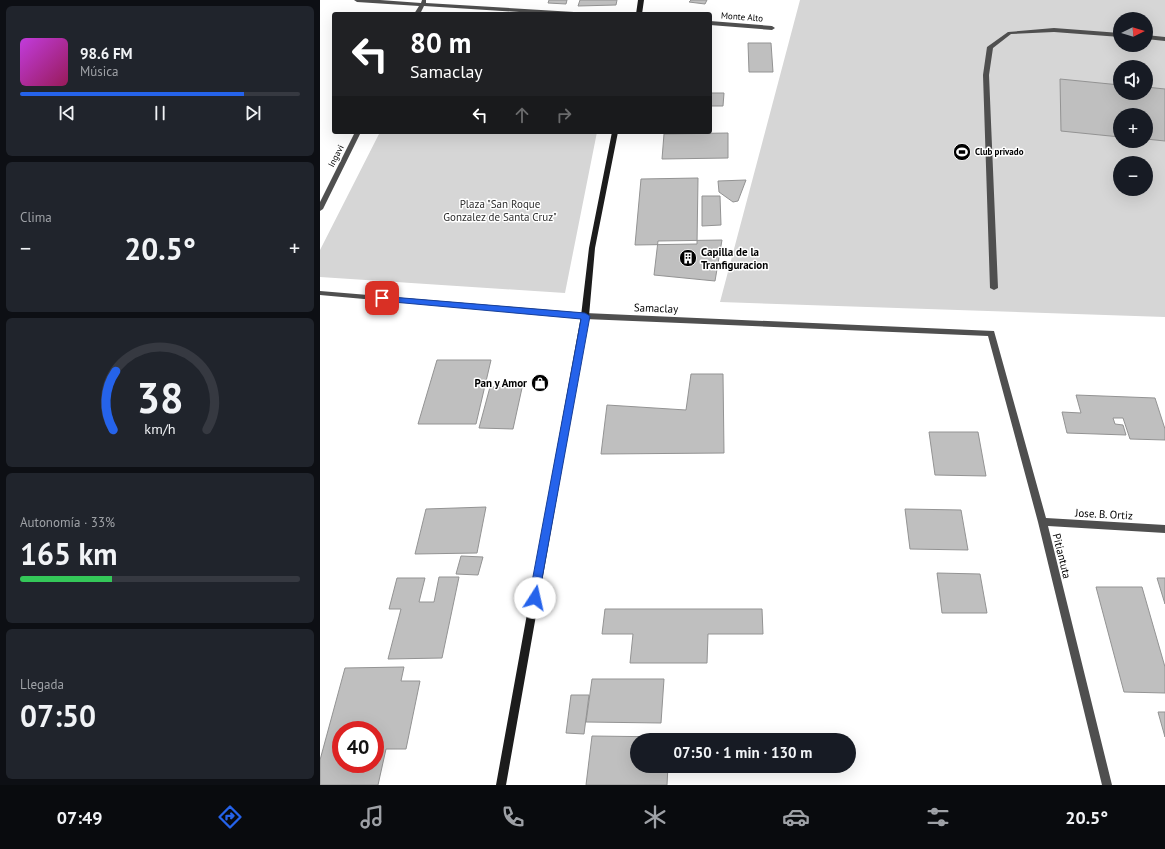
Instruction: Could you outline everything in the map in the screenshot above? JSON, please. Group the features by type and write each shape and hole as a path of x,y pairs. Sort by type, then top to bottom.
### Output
{"street":[{"path":"357,0 423,2 549,12"},
{"path":"639,12 641,0"},
{"path":"418,12 423,2"},
{"name":"Monte Alto","path":"712,23 772,28"},
{"path":"994,288 986,75 990,47 1010,33 1054,30 1113,34"},
{"path":"1153,38 1165,39"},
{"name":"Ingavi","path":"320,209 357,134"},
{"path":"501,785 585,316 592,248 616,134"},
{"name":"Samaclay","path":"320,293 585,316 991,333"},
{"name":"Pitiantuta","path":"991,333 1042,522 1107,785"},
{"name":"Jose. B. Ortiz","path":"1042,522 1165,529"}],"green space":[{"name":"Club privado","path":"800,0 1165,0 1165,317 720,302"},
{"name":"Plaza \"San Roque Gonzalez de Santa Cruz\"","path":"379,134 597,134 565,293 320,277 320,250"}],"building":[{"path":"549,0 567,0 566,4 548,3"},
{"path":"580,0 617,0 616,5 578,6"},
{"path":"691,0 707,0 705,4 689,2"},
{"path":"748,43 771,43 773,72 749,72"},
{"path":"1060,79 1113,84 1113,100 1153,100 1153,88 1165,89 1165,141 1153,140 1153,108 1113,108 1113,136 1061,131"},
{"path":"712,93 724,93 723,106 712,106"},
{"path":"728,133 728,158 662,159 664,134"},
{"path":"698,178 697,244 635,245 641,179"},
{"path":"746,180 738,201 733,202 719,192 718,181"},
{"path":"702,196 720,196 721,225 702,226"},
{"name":"Capilla de la Tranfiguracion","path":"722,240 715,281 654,275 658,241"},
{"path":"437,360 491,360 476,424 418,424"},
{"path":"691,374 723,374 724,453 601,454 607,405 686,410"},
{"path":"490,387 522,388 513,429 479,428"},
{"path":"1076,395 1155,398 1165,429 1165,440 1130,439 1123,418 1113,418 1115,424 1123,425 1126,435 1067,433 1062,412 1081,413"},
{"path":"929,432 978,432 986,476 935,475"},
{"path":"486,507 477,553 415,554 426,509"},
{"path":"905,509 961,510 968,550 910,549"},
{"path":"461,556 483,557 478,575 456,574"},
{"path":"937,573 980,574 987,613 942,613"},
{"path":"439,577 459,577 442,658 388,659 401,609 389,609 397,578 425,578 419,602 434,602"},
{"path":"1157,578 1165,578 1165,604"},
{"path":"1096,587 1142,587 1165,667 1165,693 1124,692"},
{"path":"605,609 762,609 763,634 708,634 707,663 630,663 633,634 602,634"},
{"path":"404,667 401,681 420,681 406,749 386,749 384,758 384,721 332,721 332,773 381,773 378,785 320,785 320,760 345,668"},
{"path":"592,679 664,679 661,723 586,722"},
{"path":"571,695 589,695 584,734 566,733"},
{"path":"1158,712 1165,712 1165,737"},
{"path":"592,736 630,736 630,773 668,773 667,785 586,785"}],"place":[{"name":"Club privado","path":"962,152"},
{"name":"Capilla de la Tranfiguracion","path":"688,258"},
{"name":"Pan y Amor","path":"540,383"}],"route":[{"path":"382,298 585,316 535,598"}]}
